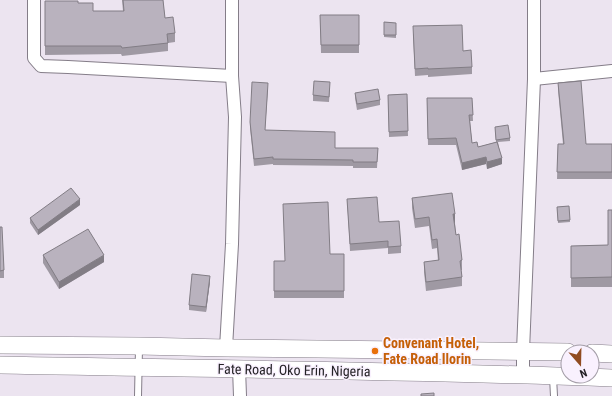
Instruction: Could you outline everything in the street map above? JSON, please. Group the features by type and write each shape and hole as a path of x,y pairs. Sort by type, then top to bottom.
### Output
{"street":[{"path":"34,0 34,58 41,66 232,76"},
{"path":"226,348 232,244 235,117 232,76 232,0"},
{"path":"523,375 534,79 534,0"},
{"path":"534,79 612,71"},
{"name":"Fate Road, Oko Erin, Nigeria","path":"0,345 560,352"},
{"path":"600,353 612,354"},
{"name":"Fate Road, Oko Erin, Nigeria","path":"0,365 139,368 239,368 612,378"},
{"path":"239,368 240,396"}],"lane":[{"path":"138,396 139,346"},
{"path":"553,376 554,396"}],"building":[{"path":"123,0 163,0 165,18 173,17 175,33 167,34 168,43 122,48 121,46 45,46 45,1 78,1 78,3 93,3 93,11 124,11"},
{"path":"320,15 359,15 359,45 321,45"},
{"path":"384,22 396,23 396,35 384,35"},
{"path":"462,25 463,51 471,50 472,67 415,69 413,26"},
{"path":"314,81 330,82 329,97 313,95"},
{"path":"581,81 586,144 612,144 612,172 557,172 558,144 564,144 558,83"},
{"path":"252,82 268,83 265,130 335,132 335,148 378,148 377,162 353,162 353,160 273,159 273,157 254,159 250,122"},
{"path":"378,89 380,100 357,104 355,93"},
{"path":"407,94 408,131 389,132 388,95"},
{"path":"427,98 472,98 473,115 469,115 472,143 477,142 478,147 497,142 502,158 487,162 486,157 462,163 456,138 428,139"},
{"path":"508,125 510,138 496,140 495,127"},
{"path":"71,188 80,199 38,230 30,218"},
{"path":"452,193 456,235 459,234 462,277 426,282 424,262 439,260 437,239 432,240 429,217 415,219 412,198"},
{"path":"377,197 379,222 399,221 401,246 388,247 388,241 350,244 347,199"},
{"path":"328,202 330,254 344,254 344,291 274,291 274,261 285,261 283,204"},
{"path":"569,206 570,220 558,221 557,207"},
{"path":"608,210 612,210 612,277 571,278 571,246 608,245"},
{"path":"0,227 2,227 4,270 0,271"},
{"path":"88,229 104,255 59,282 43,255"},
{"path":"192,274 210,276 206,307 189,305"},
{"path":"434,393 434,396 421,396 421,394"}],"place":[{"name":"Convenant Hotel, Fate Road Ilorin","path":"375,351"}]}
